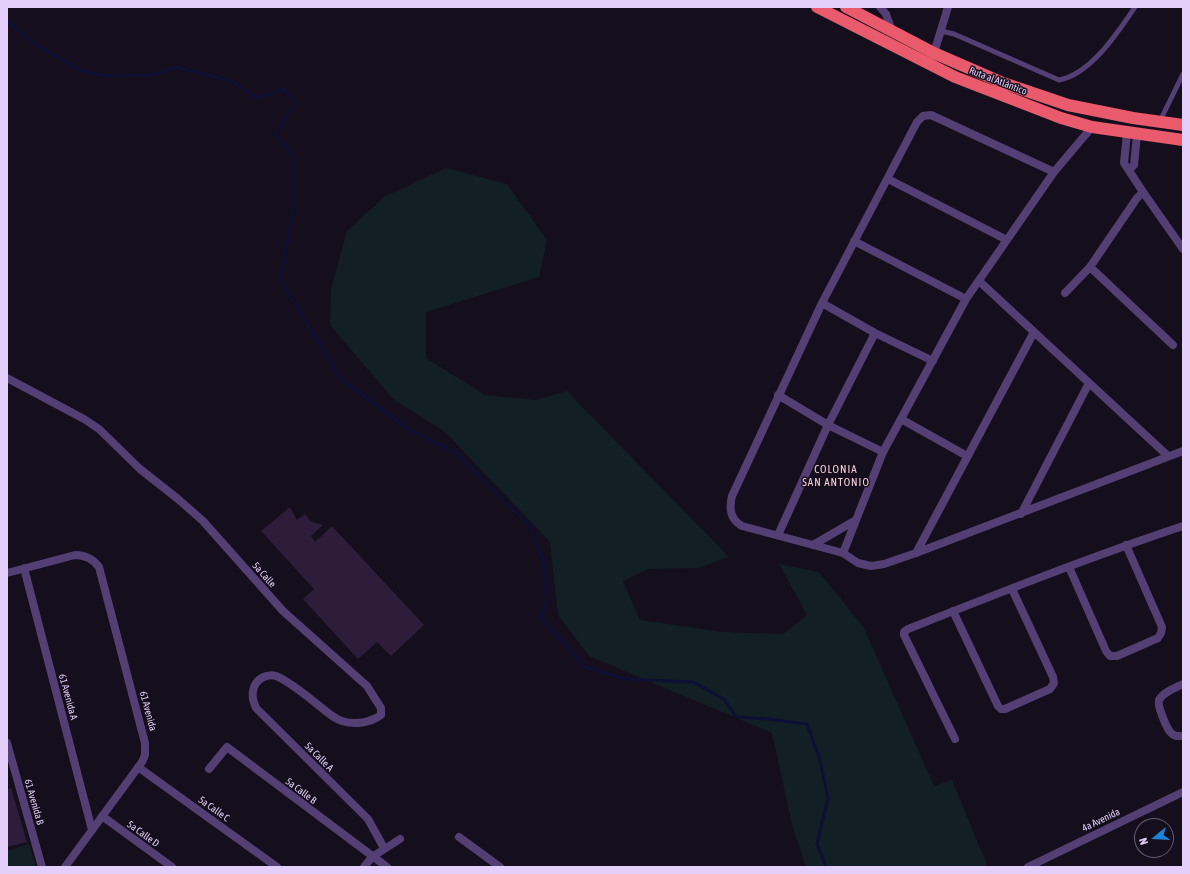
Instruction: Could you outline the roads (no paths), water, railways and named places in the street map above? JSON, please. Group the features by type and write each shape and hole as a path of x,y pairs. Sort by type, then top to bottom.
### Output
{"highway":[{"name":"Ruta al Atlántico","path":"816,7 955,77 1061,118 1092,127 1183,140"},
{"name":"Ruta al Atlántico","path":"846,7 934,53 1003,83 1068,105 1133,118 1183,125"}],"street":[{"path":"880,7 886,14 892,30"},
{"path":"934,53 948,7"},
{"path":"1054,172 931,115 923,116 917,122 822,303 778,395 732,496 730,504 732,518 735,522 742,526 843,553 858,563 871,566 884,564 916,553 1183,451"},
{"path":"843,553 883,452 966,299 1054,172 1092,127"},
{"path":"1132,133 1124,163 1183,249"},
{"path":"888,179 1007,240"},
{"path":"1065,293 1090,267 1137,198 1143,192"},
{"path":"854,241 966,299"},
{"path":"1090,267 1173,345"},
{"path":"979,281 1168,456"},
{"path":"822,303 875,333 932,361"},
{"path":"916,553 1034,332"},
{"path":"778,535 828,425 875,333"},
{"name":"5a Calle","path":"7,378 84,419 99,429 140,469 188,507 217,536 283,611 367,686 381,708 381,715 374,720 353,723 341,721 297,689 275,676 269,676 259,680"},
{"path":"1021,514 1089,383"},
{"path":"778,395 828,425 883,452"},
{"path":"902,419 967,456"},
{"path":"813,545 856,520"},
{"path":"955,739 904,635 908,629 1126,545 1183,526"},
{"path":"1069,567 1106,651 1110,656 1117,656 1158,638 1162,633 1162,627 1126,545"},
{"name":"61 Avenida","path":"24,568 75,555 90,558 98,567 146,742 144,755 138,767 65,867"},
{"path":"7,573 24,568"},
{"name":"61 Avenida A","path":"24,568 92,830"},
{"path":"953,611 998,706 1001,709 1005,709 1050,689 1054,684 1053,677 1012,589"},
{"name":"5a Calle A","path":"259,680 253,689 252,696 256,708 368,820 384,848"},
{"path":"1180,736 1171,733 1158,705 1164,694 1183,684"},
{"name":"61 Avenida B","path":"7,743 42,867"},
{"name":"5a Calle B","path":"209,769 227,747 387,867"},
{"name":"5a Calle C","path":"138,767 277,867"},
{"name":"4a Avenida","path":"1028,867 1183,792"},
{"name":"5a Calle D","path":"102,816 172,867"},
{"path":"459,837 500,867"},
{"path":"364,867 372,857 400,839"}],"lane":[{"path":"941,31 954,34 1059,80 1066,79 1083,69 1109,44 1135,7"},
{"path":"1160,122 1183,74"}],"waterway":[{"path":"7,21 32,42 80,70 104,76 151,75 177,67 233,82 257,98 283,89 295,103 275,134 294,157 294,207 280,280 341,379 409,430 456,453 529,525 543,559 547,603 540,617 585,667 625,679 693,682 724,699 736,717 807,724 820,760 828,798 817,844 826,867"}],"district":[{"name":"COLONIA SAN ANTONIO","path":"836,476"}]}
